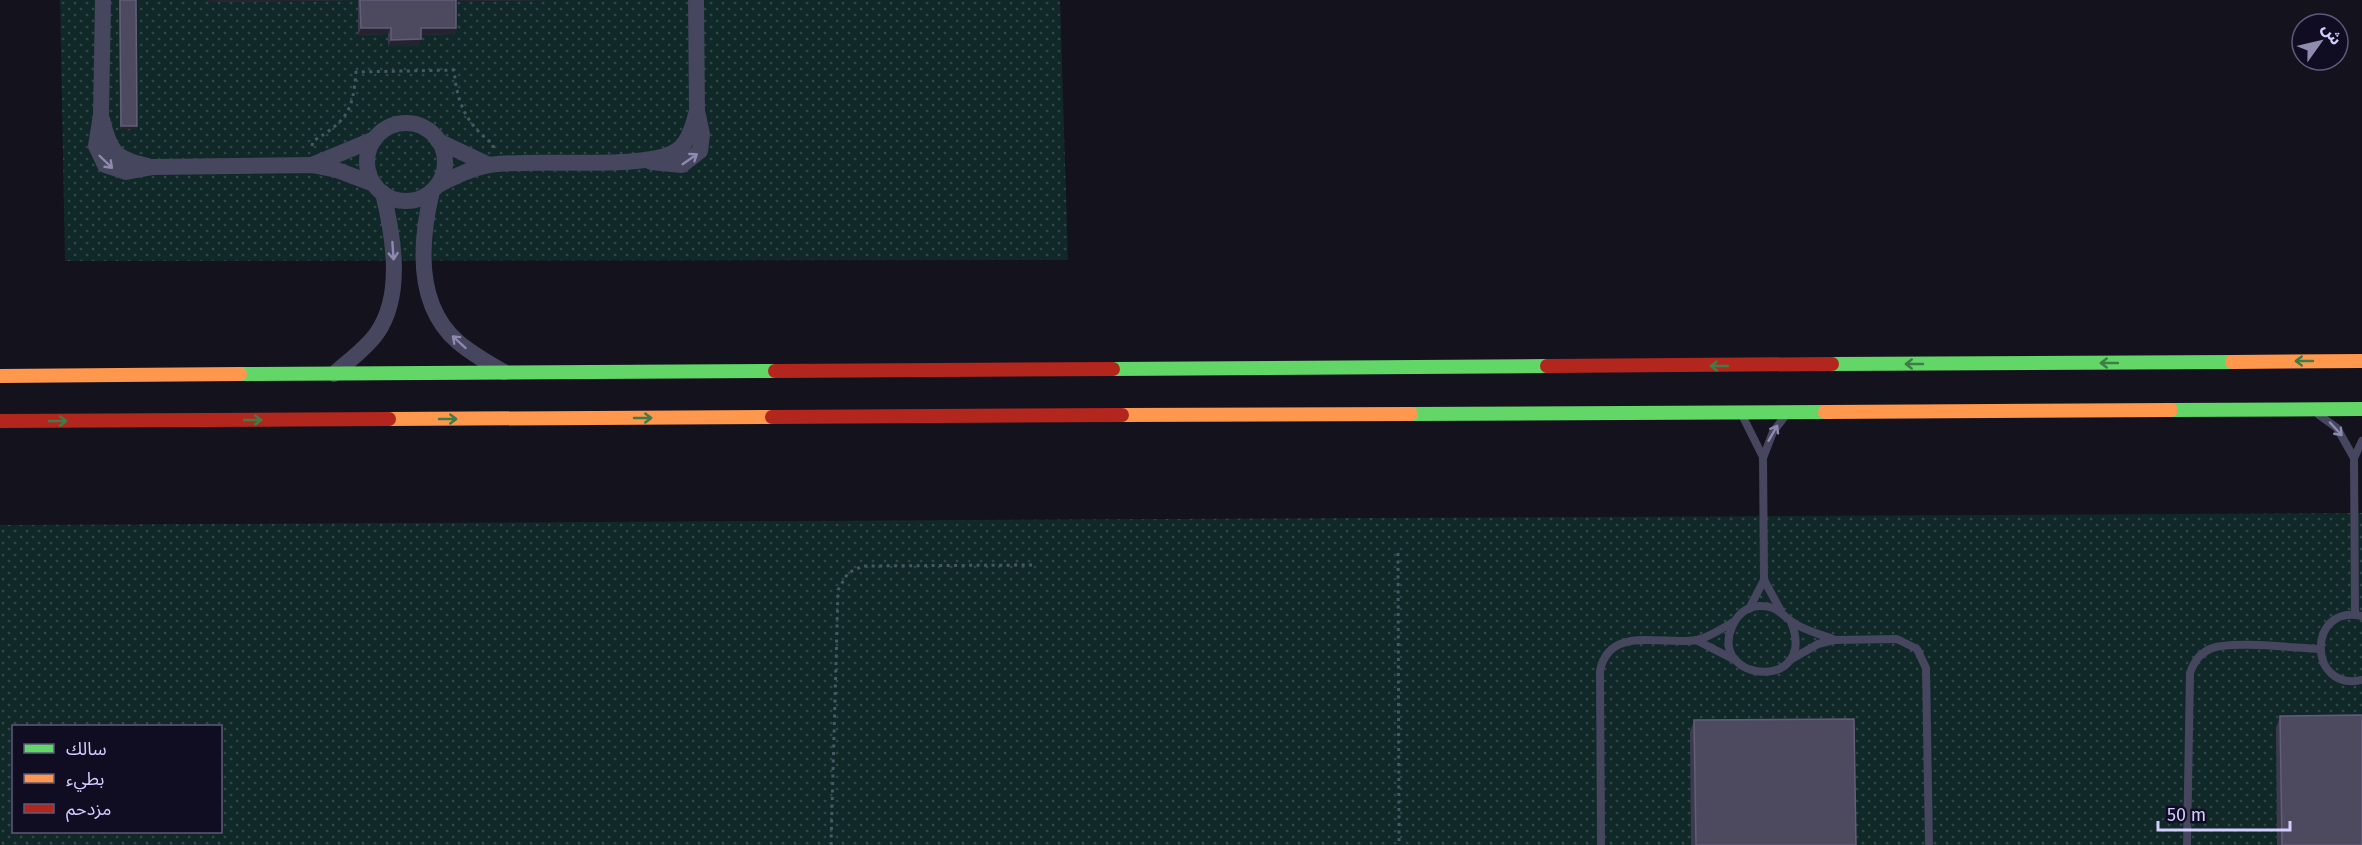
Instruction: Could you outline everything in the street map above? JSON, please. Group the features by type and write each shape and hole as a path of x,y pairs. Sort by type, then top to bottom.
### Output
{"street":[{"path":"103,0 101,116 96,146 105,165 126,172 153,167 310,165 337,170 403,201 424,197 435,188 491,165 640,160 677,151 686,141 697,111 696,0"},
{"path":"310,165 375,140 391,126 412,124 431,133 438,141 445,163 435,188 424,237 426,285 430,302 456,341 507,374"},
{"path":"334,374 377,332 387,314 393,262 389,220 367,162 375,140"},
{"path":"438,141 491,165"},
{"path":"0,376 2362,361"},
{"path":"0,421 2362,409"}],"lane":[{"path":"2308,409 2337,428 2354,458"},
{"path":"1601,845 1602,661 1613,648 1629,640 1696,640 1735,621 1749,609 1764,580 1763,458 1773,432 1790,411"},
{"path":"1740,412 1763,458"},
{"path":"2362,441 2354,458 2359,615 2341,616 2330,623 2322,635 2319,649 2322,661 2330,672 2341,679 2354,682 2362,680"},
{"path":"1764,580 1782,612 1791,621 1834,640"},
{"path":"1749,609 1766,606 1782,612"},
{"path":"1735,621 1729,642 1737,662"},
{"path":"1790,660 1796,641 1791,621"},
{"path":"1696,640 1752,671 1770,673 1810,648 1834,640 1897,639 1908,642 1923,658 1926,668 1929,845"},
{"path":"2187,845 2190,673 2194,663 2201,654 2223,645 2319,649"}],"path":[{"path":"310,165 313,141 334,128 346,117 353,100 356,72 454,70 459,105 476,131 493,144 491,165"},
{"path":"1398,553 1399,845"},
{"path":"831,845 838,590 848,573 863,566 1032,565"}],"green space":[{"path":"60,0 1060,0 1068,260 65,261"},
{"path":"2362,513 2362,845 0,845 0,525"}],"building":[{"path":"120,0 136,0 137,126 121,126"},
{"path":"360,0 456,0 456,28 421,28 421,39 391,40 391,28 361,28"},
{"path":"2362,715 2362,845 2282,845 2280,716"},
{"path":"1854,719 1856,845 1696,845 1694,720"}],"traffic: fast":[{"path":"1832,364 2232,362"},
{"path":"1113,369 1547,366"},
{"path":"240,374 775,371"},
{"path":"2171,410 2362,409"},
{"path":"1411,414 1825,412"}],"traffic: slow":[{"path":"2232,362 2362,361"},
{"path":"0,376 240,374"},
{"path":"1825,412 2171,410"},
{"path":"1122,415 1411,414"},
{"path":"389,419 772,417"}],"traffic: jam":[{"path":"1547,366 1832,364"},
{"path":"775,371 1113,369"},
{"path":"772,417 1122,415"},
{"path":"0,421 389,419"}]}
